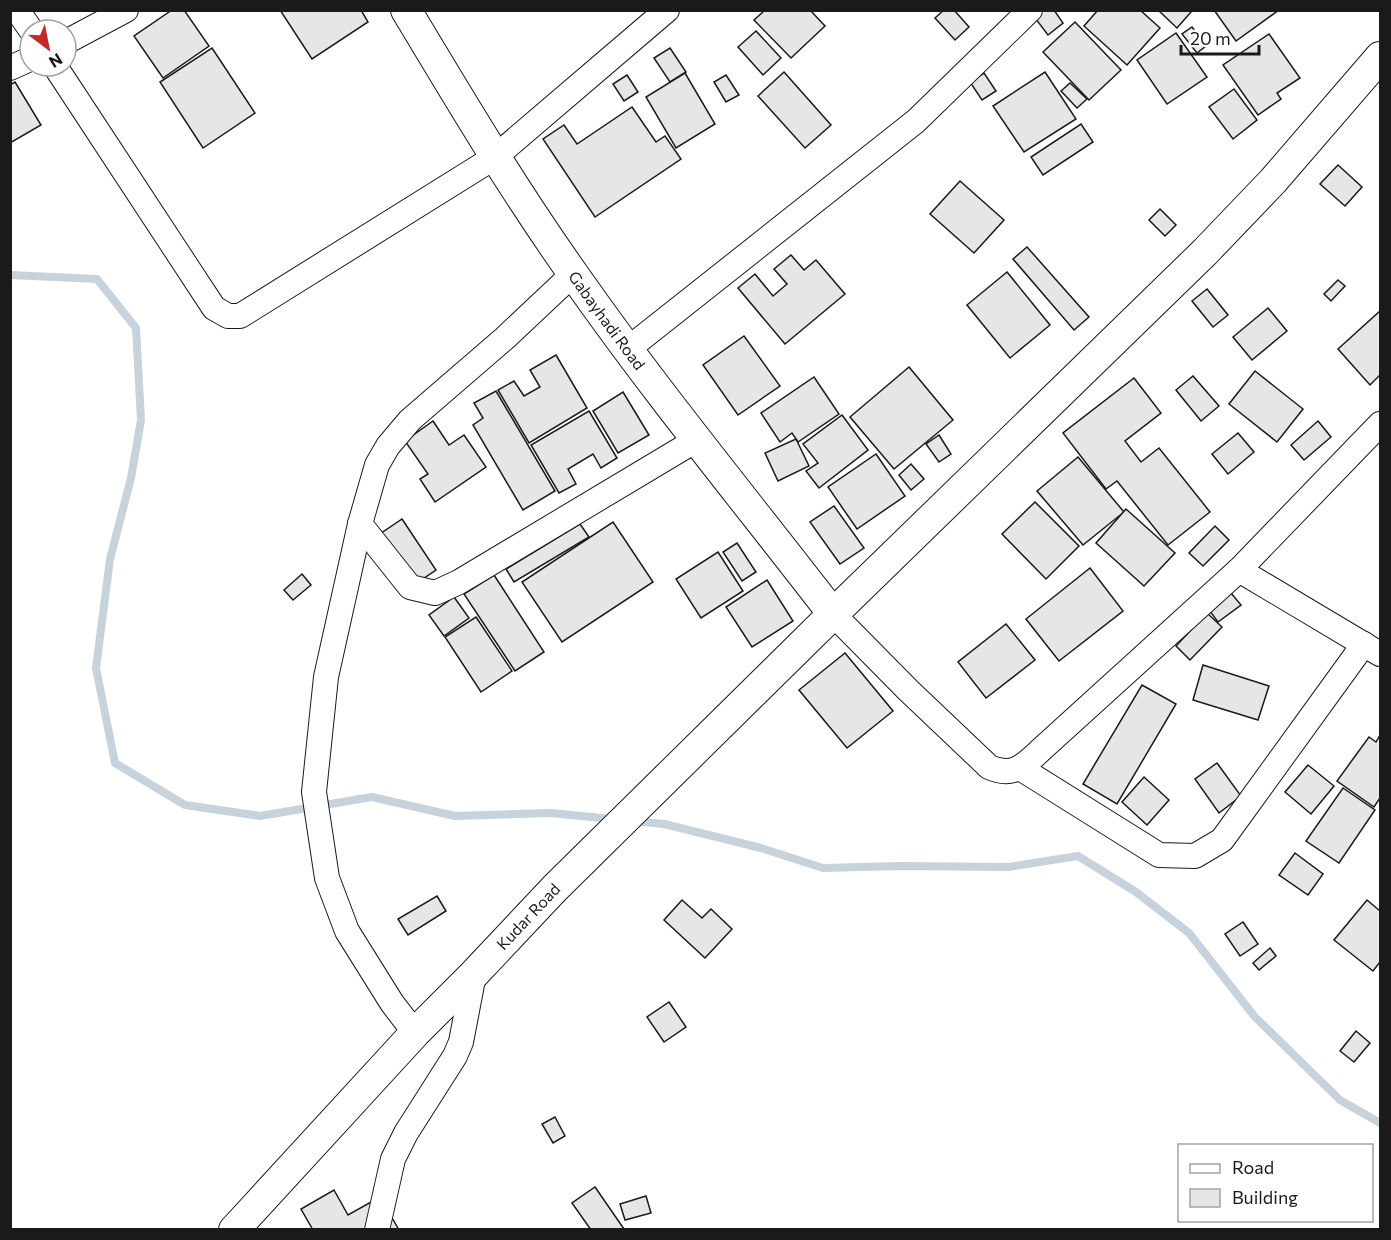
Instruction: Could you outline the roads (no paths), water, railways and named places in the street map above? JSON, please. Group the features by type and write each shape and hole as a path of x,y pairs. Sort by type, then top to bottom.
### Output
{"street":[{"path":"78,36 126,10"},
{"name":"Gabayhadi Road","path":"406,10 495,157 573,274 628,349 833,614"},
{"path":"63,78 214,308 228,316 240,316 495,157 667,10"},
{"path":"628,349 916,122 1030,10"},
{"name":"Kudar Road","path":"234,1230 416,1033 555,888 1205,252 1273,181 1380,57"},
{"path":"416,1033 392,1003 346,931 327,878 314,792 326,677 360,524 377,465 388,446 410,420 490,352 573,274"},
{"path":"833,614 989,767 1005,772 1020,768 1239,570 1380,424"},
{"path":"360,524 410,587 435,594 459,582 698,439"},
{"path":"1020,768 1159,855 1195,856 1222,840 1372,649 1239,570"},
{"path":"377,1230 393,1160 406,1133 458,1049 474,974"}],"waterway":[{"path":"10,275 97,279 136,328 141,420 131,478 110,559 96,668 115,763 185,805 260,816 372,797 455,816 551,813 612,819"},
{"path":"633,821 664,824 761,848 823,868 1008,867 1078,856 1136,892 1189,933 1255,1017 1340,1100 1380,1123"}]}
